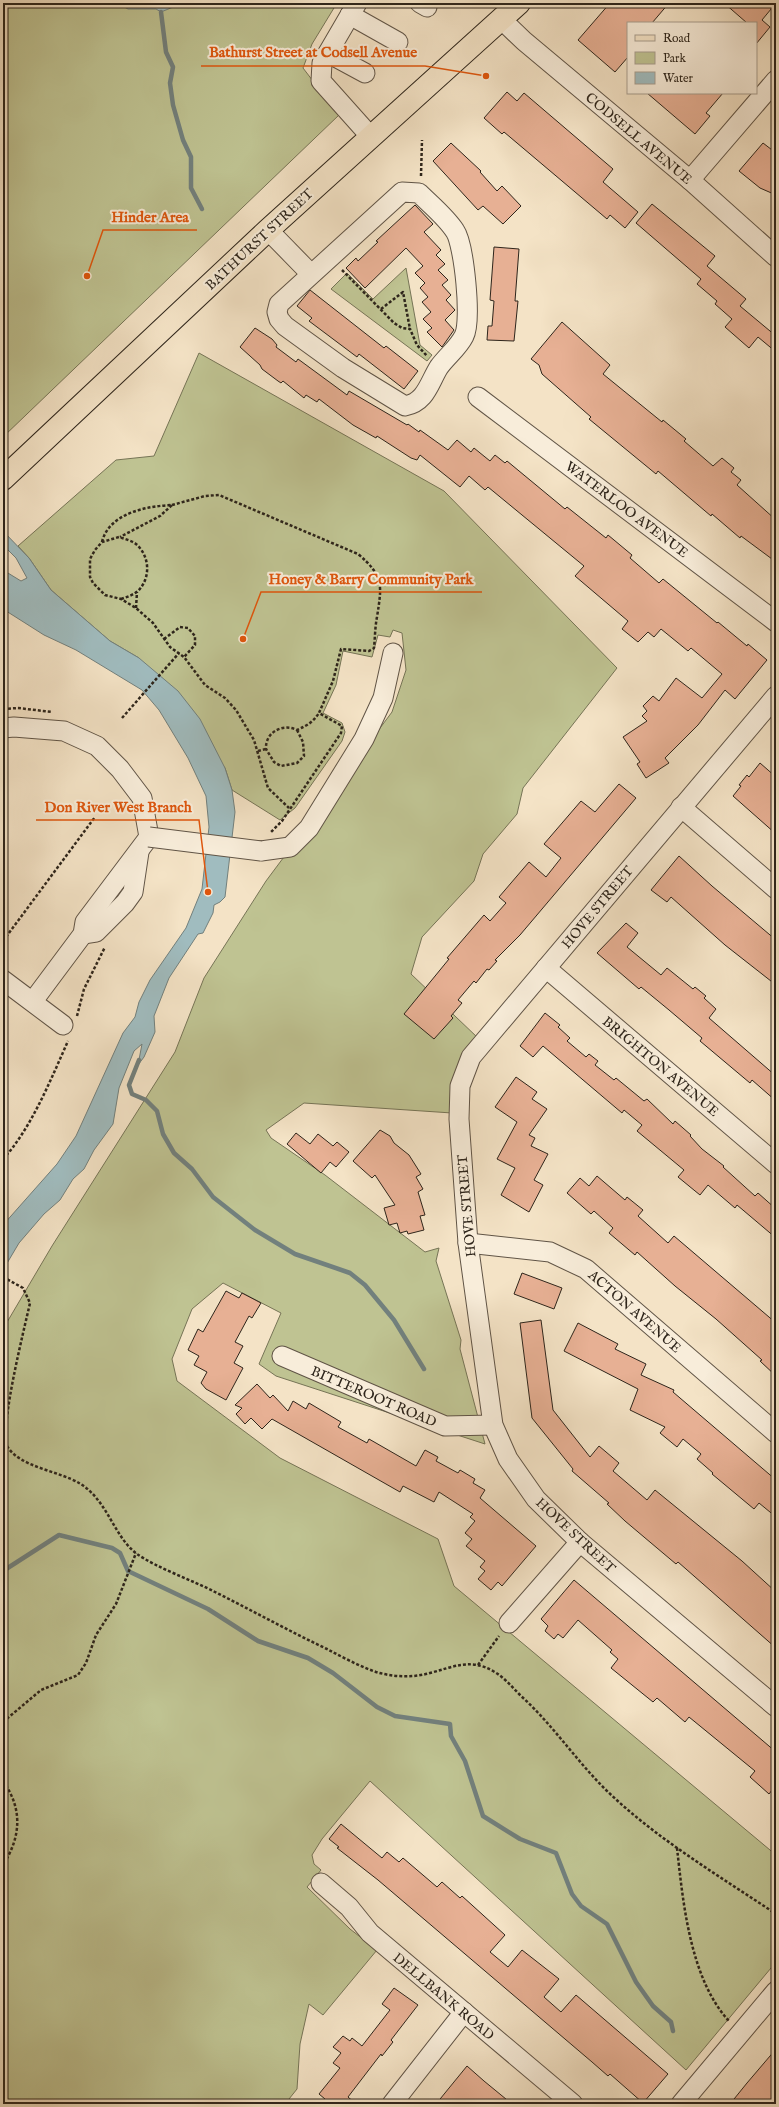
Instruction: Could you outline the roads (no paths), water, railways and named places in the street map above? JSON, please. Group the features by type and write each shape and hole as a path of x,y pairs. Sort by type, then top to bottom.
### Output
{"main road":[{"name":"BATHURST STREET","path":"3,479 268,230 519,3"}],"street":[{"path":"371,137 321,81 322,64 353,9 398,42"},
{"name":"CODSELL AVENUE","path":"501,19 524,41 690,180 776,257"},
{"path":"328,53 365,73"},
{"path":"690,180 776,80"},
{"path":"408,192 419,193 455,231 460,241 463,258 467,325 465,335 439,367 426,393 415,404 405,406 343,368 285,326 279,319 277,312 278,304 310,273 398,195 408,192"},
{"path":"268,230 310,273"},
{"name":"WATERLOO AVENUE","path":"478,397 776,622"},
{"path":"144,843 263,844 290,847 309,828 367,732 383,698 393,653"},
{"name":"HOVE STREET","path":"776,696 680,807 471,1057 460,1086 459,1119 468,1243 492,1425 508,1459 536,1499 580,1542 776,1707"},
{"path":"3,728 14,727 64,731 97,746 120,769 142,798 144,843 133,892 125,903 96,932 83,934 33,1001"},
{"path":"680,807 776,888"},
{"name":"BRIGHTON AVENUE","path":"546,968 776,1164"},
{"path":"3,980 63,1025"},
{"name":"ACTON AVENUE","path":"468,1243 550,1252 586,1269 776,1432"},
{"name":"BITTEROOT ROAD","path":"282,1356 445,1426 492,1425"},
{"path":"509,1623 580,1542"},
{"name":"DELLBANK ROAD","path":"321,1882 349,1906 370,1933 573,2104"},
{"path":"681,2104 776,1991"},
{"path":"392,2104 464,2012"}],"water":[{"path":"117,3 183,3 161,12 156,9 128,9"},
{"path":"3,531 29,558 51,590 110,641 139,658 178,691 200,719 225,768 232,790 235,812 225,897 214,905 213,913 203,933 198,934 169,978 154,1016 155,1032 144,1057 138,1065 142,1044 134,1051 119,1088 113,1124 94,1150 84,1169 73,1179 60,1200 44,1214 19,1243 3,1270 3,1225 57,1164 76,1136 123,1033 135,1017 139,1002 150,980 186,928 202,889 209,827 206,796 188,758 159,710 142,690 76,650 44,635 3,609 3,570 21,581 27,578 16,558 3,545"}],"waterway":[{"path":"161,12 166,52 173,67 170,83 173,105 183,140 191,157 191,188 202,209"},
{"path":"139,1060 129,1085 132,1094 146,1100 157,1111 163,1134 174,1153 192,1169 213,1197 255,1230 295,1254 350,1273 365,1285 394,1320 424,1369"},
{"path":"3,1571 59,1535 112,1548 120,1553 128,1571 208,1609 258,1641 308,1658 333,1673 377,1707 395,1716 450,1724 451,1736 465,1761 483,1816 520,1839 556,1853 572,1894 581,1906 607,1924 636,1982 653,2006 671,2022 673,2031"}],"place":[{"name":"Bathurst Street at Codsell Avenue","path":"486,76"},
{"name":"Hinder Area","path":"87,276"},
{"name":"Honey & Barry Community Park","path":"243,639"},
{"name":"Don River West Branch","path":"208,892"}]}
